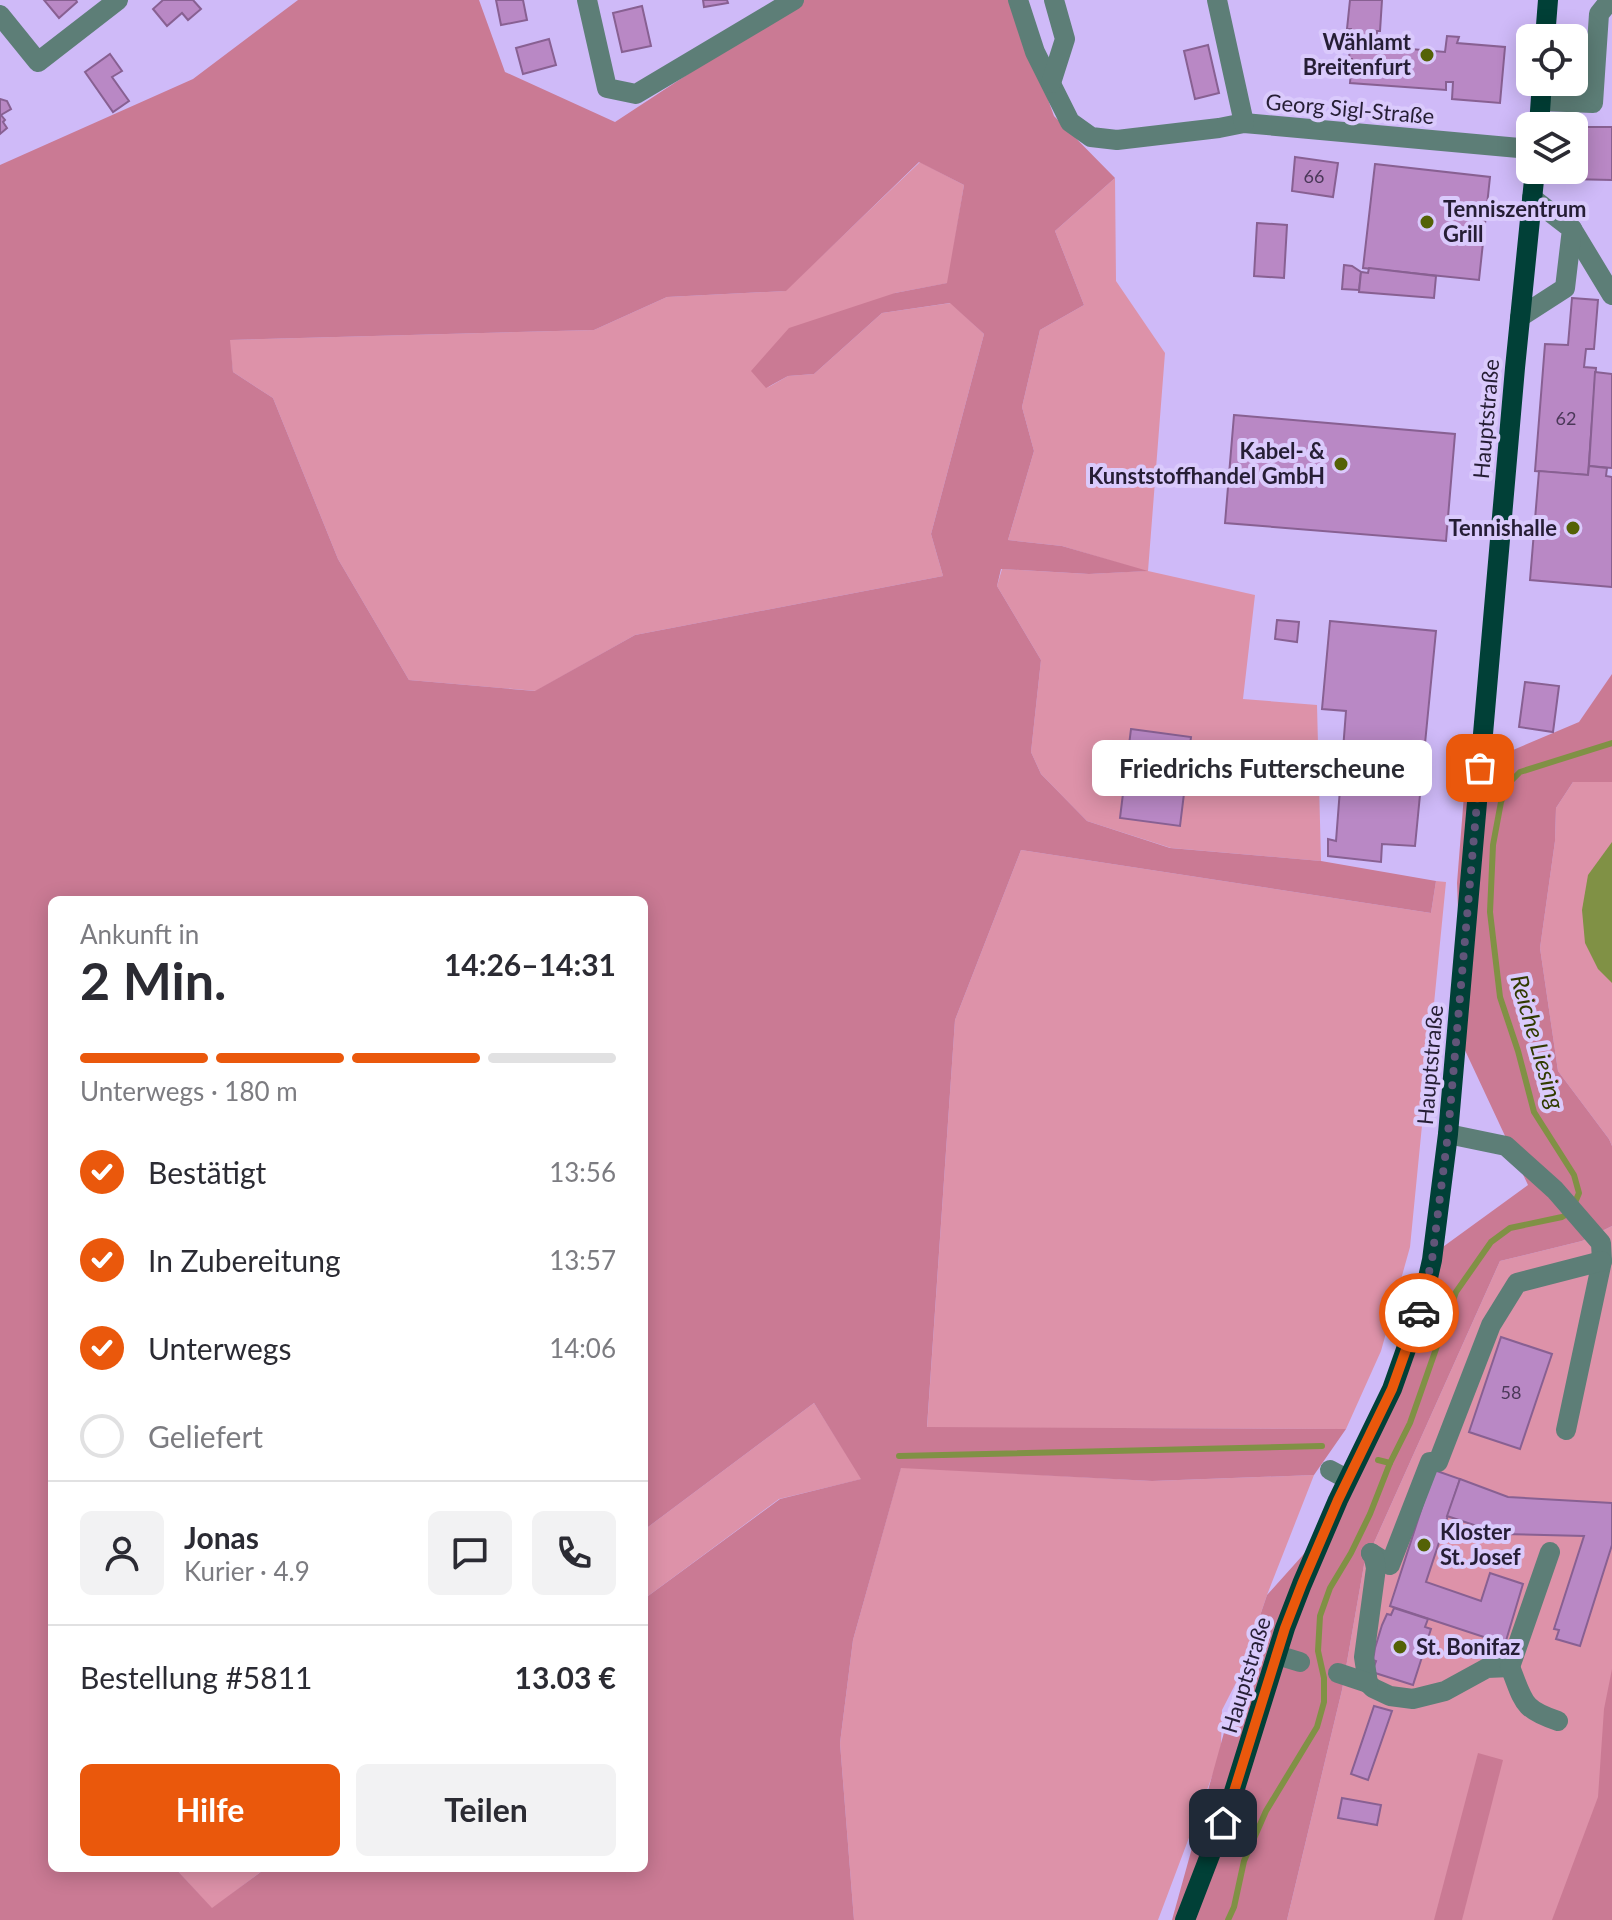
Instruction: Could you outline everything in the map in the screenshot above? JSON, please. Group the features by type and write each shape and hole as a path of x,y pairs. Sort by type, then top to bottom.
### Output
{"main road":[{"path":"1546,24 1548,0"},
{"name":"Hauptstraße","path":"1185,1920 1232,1798 1338,1474 1392,1389 1422,1304 1432,1260 1448,1134 1534,184"}],"street":[{"path":"0,15 38,62 118,0"},
{"path":"587,0 607,88 636,94 794,0"},
{"path":"1018,0 1035,52 1070,122 1091,137 1117,140 1244,123"},
{"path":"1051,83 1065,39 1054,0"},
{"name":"Georg Sigl-Straße","path":"1217,0 1244,123 1516,148"},
{"path":"1563,96 1593,103 1599,14 1610,0"},
{"path":"1532,198 1572,229 1612,295"},
{"path":"1520,317 1565,288 1572,229"},
{"path":"1448,1134 1506,1146 1555,1190 1601,1243 1602,1261 1566,1430"},
{"path":"1368,1683 1364,1657 1376,1568 1371,1553 1390,1565 1430,1462 1438,1462 1491,1325 1517,1283 1602,1261"},
{"path":"1550,1552 1510,1667 1525,1704 1539,1715 1558,1721"},
{"path":"1277,1655 1300,1662"},
{"path":"1338,1673 1368,1683 1381,1693 1413,1699 1445,1691 1487,1668 1510,1667"}],"shaded area":[{"path":"298,0 479,0 505,72 615,122 801,0 1012,0 1054,116 1115,178 1055,231 1084,305 1040,330 1022,407 1034,451 1008,540 1062,546 1148,571 1089,574 1001,569 997,586 1041,660 1031,752 1041,774 1087,821 1170,848 1321,861 1436,881 1431,913 1021,850 955,1020 927,1427 1346,1429 1314,1475 1152,1481 901,1468 853,1640 840,1743 854,1920 0,1920 0,165 193,79","holes":["919,162 964,185 947,283 895,293 789,328 751,371 766,388 788,376 814,374 882,313 950,303 984,334 931,534 943,576 635,635 535,691 409,680 338,559 273,398 233,372 230,340 594,330 667,297 786,291"]},
{"path":"920,162 964,185 948,283 895,293 767,388 788,376 814,374 882,313 951,303 984,334 931,534 943,576 635,635 536,691 409,680 338,559 273,398 233,372 229,340 594,330 667,297 785,291"},
{"path":"1115,178 1116,281 1165,353 1148,571 1255,595 1243,699 1317,705 1321,861 1171,848 1087,821 1041,774 1031,752 1041,660 997,586 1002,569 1089,574 1145,571 1062,546 1008,540 1034,451 1022,407 1040,330 1084,305 1055,231"},
{"path":"1612,674 1612,782 1573,782 1556,808 1555,841 1540,948 1558,1071 1612,1146 1612,1226 1582,1241 1500,1261 1364,1565 1342,1690 1287,1920 1172,1920 1240,1675 1267,1595 1337,1517 1440,1249 1528,1185 1463,1046 1457,883 1466,770 1579,722"},
{"path":"1573,782 1612,782 1612,1146 1558,1071 1540,948 1555,841 1556,808"},
{"path":"1612,842 1612,983 1598,969 1585,943 1582,910 1588,875"},
{"path":"1021,850 1431,913 1436,881 1446,882 1410,1247 1381,1351 1346,1429 927,1428 955,1020"},
{"path":"1612,1226 1612,1920 1287,1920 1342,1690 1364,1565 1500,1261 1582,1241"},
{"path":"814,1403 862,1479 779,1499 648,1596 648,1527"},
{"path":"901,1467 1152,1481 1314,1475 1267,1595 1240,1675 1222,1710 1221,1745 1216,1766 1158,1920 854,1920 840,1743 853,1640"},
{"path":"1612,1669 1612,1920 1552,1920 1598,1797 1604,1709"},
{"path":"1478,1753 1503,1760 1462,1920 1434,1920"},
{"path":"179,1872 261,1872 212,1909"}],"building":[{"path":"44,0 76,0 77,2 59,18"},
{"path":"163,0 193,0 201,9 188,20 182,13 167,26 153,9"},
{"path":"496,0 523,0 527,20 501,25"},
{"path":"703,0 727,0 728,3 704,7"},
{"name":"Wählamt Breitenfurt","path":"1350,0 1382,0 1376,46 1445,52 1447,36 1459,37 1457,43 1505,47 1500,103 1452,99 1453,82 1446,82 1446,90 1350,83 1351,29 1347,29"},
{"path":"642,6 651,46 622,52 613,13"},
{"path":"549,39 556,65 523,74 516,48"},
{"path":"1208,45 1219,93 1195,99 1184,51"},
{"path":"110,54 122,71 112,77 129,101 113,112 85,72"},
{"path":"0,99 7,101 11,109 1,115 7,128 0,134"},
{"path":"1588,127 1612,127 1612,180 1588,179"},
{"path":"1295,157 1338,163 1333,197 1292,191"},
{"name":"Tenniszentrum Grill","path":"1375,164 1490,177 1479,280 1363,268"},
{"path":"1257,223 1287,225 1284,278 1254,276"},
{"path":"1344,265 1361,272 1359,290 1342,289"},
{"path":"1369,268 1436,276 1434,298 1359,292 1361,272 1368,273"},
{"path":"1572,298 1598,300 1594,349 1586,349 1584,367 1596,368 1588,475 1535,471 1545,344 1568,345"},
{"path":"1595,372 1612,374 1612,468 1589,466"},
{"name":"Kabel- & Kunststoffhandel GmbH","path":"1234,415 1455,434 1446,541 1225,523"},
{"name":"Tennishalle","path":"1589,466 1607,468 1606,476 1612,477 1612,587 1530,580 1539,471 1588,475"},
{"path":"1277,620 1299,622 1297,642 1275,639"},
{"path":"1330,621 1436,631 1415,846 1382,844 1381,862 1328,856 1328,839 1336,841 1346,711 1322,709"},
{"path":"1525,682 1559,686 1553,732 1519,727"},
{"path":"1131,729 1191,737 1180,826 1120,818"},
{"path":"1501,1337 1552,1354 1520,1449 1469,1432"},
{"name":"Kloster St. Josef","path":"1434,1470 1460,1479 1426,1582 1481,1601 1490,1573 1523,1584 1505,1644 1390,1606"},
{"path":"1460,1479 1508,1497 1612,1503 1612,1545 1580,1646 1556,1639 1559,1630 1554,1629 1584,1536 1501,1534 1447,1516"},
{"name":"St. Bonifaz","path":"1394,1608 1428,1619 1425,1627 1431,1629 1413,1685 1372,1672 1382,1625"},
{"path":"1374,1706 1392,1711 1368,1780 1351,1774"},
{"path":"1342,1798 1381,1805 1377,1825 1338,1818"}],"waterway":[{"name":"Reiche Liesing","path":"1228,1920 1244,1861 1266,1811 1317,1727 1324,1702 1324,1678 1318,1651 1320,1616 1330,1588 1370,1514 1410,1423 1456,1292 1491,1242 1510,1228 1562,1217 1571,1212 1579,1193 1574,1175 1534,1112 1500,997 1490,912 1493,845 1501,802 1508,784 1520,772 1612,743"},
{"path":"899,1456 1322,1446"},
{"path":"1378,1460 1390,1463"}],"way so far":[{"path":"1419,1313 1432,1260 1448,1134 1480,768"}],"place":[{"name":"Wählamt Breitenfurt","path":"1427,55"},
{"name":"Tenniszentrum Grill","path":"1427,222"},
{"name":"Kabel- & Kunststoffhandel GmbH","path":"1341,464"},
{"name":"Tennishalle","path":"1573,528"},
{"name":"Friedrichs Futterscheune","path":"1480,768"},
{"name":"Kloster St. Josef","path":"1424,1545"},
{"name":"St. Bonifaz","path":"1400,1647"}],"route":[{"path":"1223,1823 1285,1628 1338,1500 1392,1389 1419,1313"}]}
